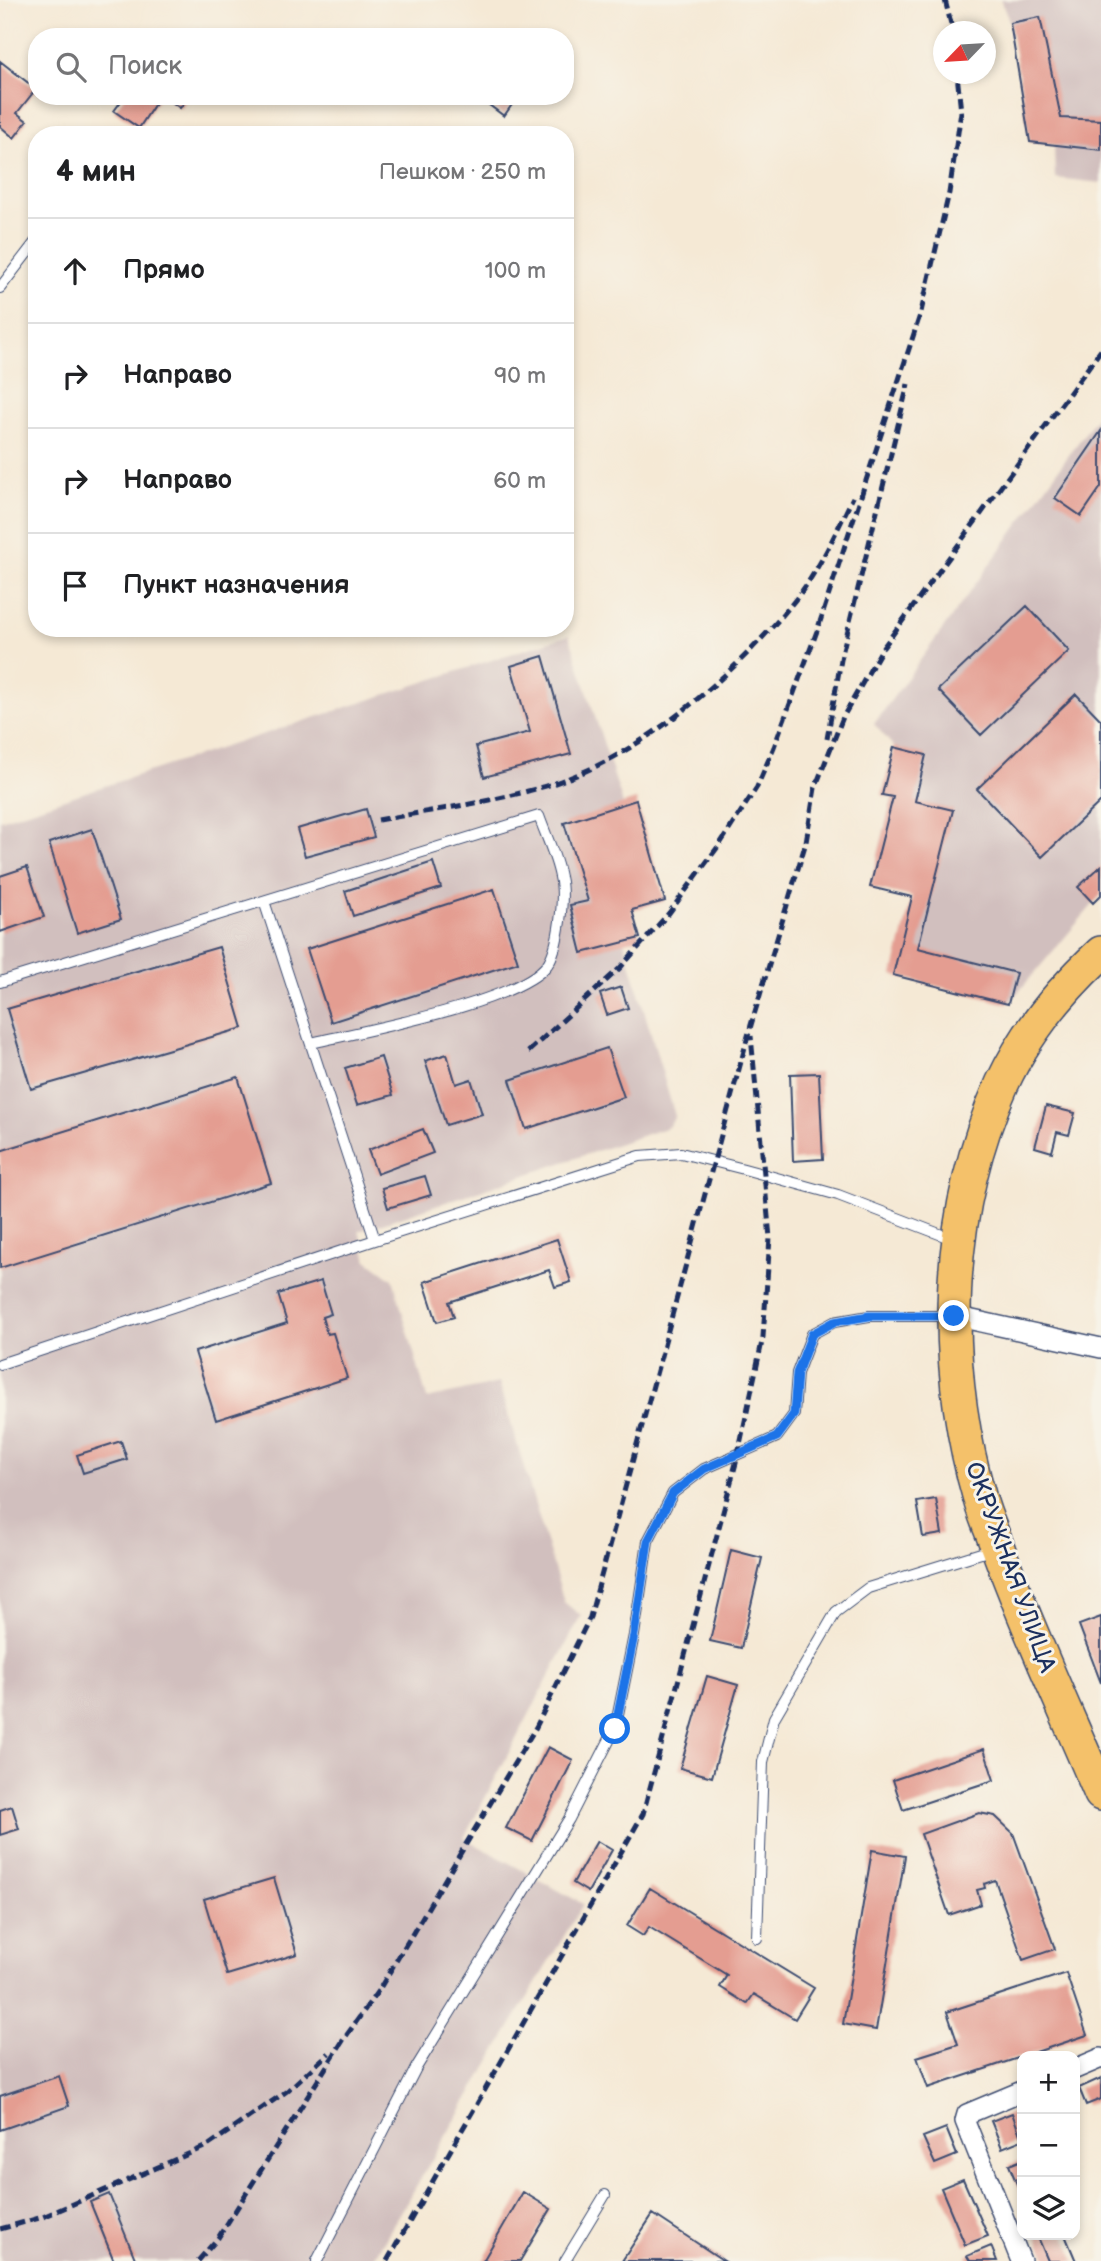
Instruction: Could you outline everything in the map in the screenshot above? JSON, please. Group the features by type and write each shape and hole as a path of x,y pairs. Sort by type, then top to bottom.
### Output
{"highway":[{"name":"ОКРУЖНАЯ УЛИЦА","path":"1101,953 1070,981 1025,1044 1003,1083 984,1131 971,1180 959,1241 954,1316 955,1376 963,1433 981,1501 1014,1591 1101,1794"}],"street":[{"path":"954,1316 1101,1348"},
{"path":"1080,2066 1101,2057"},
{"path":"1017,2093 967,2114 965,2121 1021,2261"}],"lane":[{"path":"0,288 28,252"},
{"path":"0,982 539,816 561,878 560,931 547,965 516,988 461,1007 311,1043"},
{"path":"264,901 375,1240"},
{"path":"0,1364 640,1156 681,1153 838,1195 959,1241"},
{"path":"317,2261 416,2068 569,1819 615,1729 634,1635 648,1541 673,1493 704,1469 777,1437 794,1414 797,1373 812,1334 834,1322 869,1316 954,1316"},
{"path":"757,1938 762,1762 774,1718 836,1612 868,1588 998,1548"},
{"path":"565,2261 605,2195"}],"shaded area":[{"path":"1001,0 1101,0 1101,183 1055,178 1054,145 1030,142 1010,23"},
{"path":"1101,411 1101,895 1008,1004 893,975 912,897 870,887 892,798 882,795 894,747 874,724"},
{"path":"570,637 623,804 636,800 665,901 632,910 640,938 624,942 675,1116 668,1127 359,1231 367,1260 393,1279 427,1399 499,1383 564,1602 581,1616 464,1838 583,1904 372,2261 0,2261 0,820"}],"building":[{"path":"1040,17 1061,118 1101,120 1101,150 1030,142 1010,23"},
{"path":"0,61 28,83 28,99 17,113 27,121 14,138 0,126"},
{"path":"118,105 154,105 140,126 136,126 114,111"},
{"path":"489,105 512,105 504,116"},
{"path":"1101,431 1101,487 1081,516 1055,498"},
{"path":"1027,606 1069,651 981,735 938,690"},
{"path":"543,656 571,754 484,777 476,746 530,732 511,666"},
{"path":"1076,694 1101,720 1101,801 1042,857 977,789"},
{"path":"894,747 926,755 915,801 953,810 918,948 1016,973 1008,1004 893,975 912,897 870,887 893,797 882,795"},
{"path":"636,800 665,901 632,910 640,938 582,953 570,905 588,901 564,823"},
{"path":"366,809 374,837 305,856 297,829"},
{"path":"92,829 121,919 77,933 49,843"},
{"path":"433,862 441,888 353,916 345,891"},
{"path":"1101,866 1101,895 1093,903 1078,887"},
{"path":"27,867 44,917 0,932 0,876"},
{"path":"494,889 518,962 331,1022 307,949"},
{"path":"219,947 243,1028 31,1089 7,1009"},
{"path":"621,987 628,1008 607,1015 600,994"},
{"path":"607,1048 624,1097 526,1129 510,1080"},
{"path":"447,1054 456,1084 471,1079 482,1114 446,1125 425,1061"},
{"path":"381,1057 393,1095 357,1105 345,1068"},
{"path":"819,1073 823,1159 793,1161 790,1074"},
{"path":"238,1077 271,1183 0,1268 0,1151"},
{"path":"1046,1106 1075,1113 1069,1135 1057,1132 1052,1152 1035,1147"},
{"path":"423,1129 433,1153 377,1174 368,1150"},
{"path":"425,1176 431,1195 388,1208 382,1188"},
{"path":"557,1239 571,1282 555,1287 549,1270 449,1302 454,1317 437,1322 424,1282"},
{"path":"321,1281 331,1314 322,1317 327,1334 333,1333 347,1378 216,1420 195,1352 287,1323 278,1294"},
{"path":"121,1441 127,1459 83,1473 77,1455"},
{"path":"936,1499 942,1534 923,1537 917,1502"},
{"path":"731,1550 762,1558 741,1648 710,1641"},
{"path":"1101,1617 1101,1683 1079,1625"},
{"path":"707,1676 738,1685 712,1777 680,1768"},
{"path":"548,1747 573,1760 532,1841 506,1828"},
{"path":"984,1749 994,1780 903,1810 893,1780"},
{"path":"12,1806 19,1829 0,1835 0,1810"},
{"path":"979,1813 995,1816 1013,1833 1055,1949 1023,1960 995,1880 984,1884 985,1888 977,1890 981,1904 949,1915 921,1834"},
{"path":"597,1841 612,1850 588,1892 573,1883"},
{"path":"872,1850 905,1856 876,2030 843,2024"},
{"path":"274,1878 297,1954 227,1975 204,1899"},
{"path":"650,1888 814,1988 795,2019 754,1994 747,2004 720,1987 727,1975 649,1927 643,1936 627,1926"},
{"path":"1066,1973 1087,2035 1039,2051 1017,2051 1017,2058 928,2088 917,2057 958,2044 947,2012"},
{"path":"59,2076 69,2106 0,2130 0,2096"},
{"path":"1101,2078 1101,2099 1086,2105 1080,2088"},
{"path":"1012,2113 1017,2126 1017,2142 1002,2148 991,2121"},
{"path":"946,2128 957,2155 935,2164 923,2137"},
{"path":"1017,2162 1017,2184 1009,2165"},
{"path":"963,2179 988,2236 965,2245 941,2188"},
{"path":"523,2192 551,2209 520,2261 483,2261"},
{"path":"109,2194 136,2261 114,2261 90,2202"},
{"path":"653,2214 724,2261 622,2261"},
{"path":"1039,2240 1067,2240 1076,2261 1048,2261"},
{"path":"991,2246 997,2261 970,2261 967,2256"}],"railway":[{"path":"945,0 950,21"},
{"path":"528,1052 620,968 669,913 720,844 757,787 817,631 921,312 949,193 961,112 958,84"},
{"path":"198,2261 218,2238 344,2039 380,1988 536,1727 590,1617 751,1025 806,842 815,788 843,717 882,649 1101,350"},
{"path":"827,739 842,654 908,384"},
{"path":"378,820 478,803 552,784 605,762 637,744 726,674 777,621 814,572 853,497"},
{"path":"387,2261 643,1814 736,1463 763,1337 770,1238 751,1036"},
{"path":"0,2229 43,2217 209,2145 287,2091 329,2053"}],"route":[{"path":"615,1729 634,1635 648,1541 673,1493 704,1469 777,1437 794,1414 797,1373 812,1334 834,1322 869,1316 954,1316"}]}
